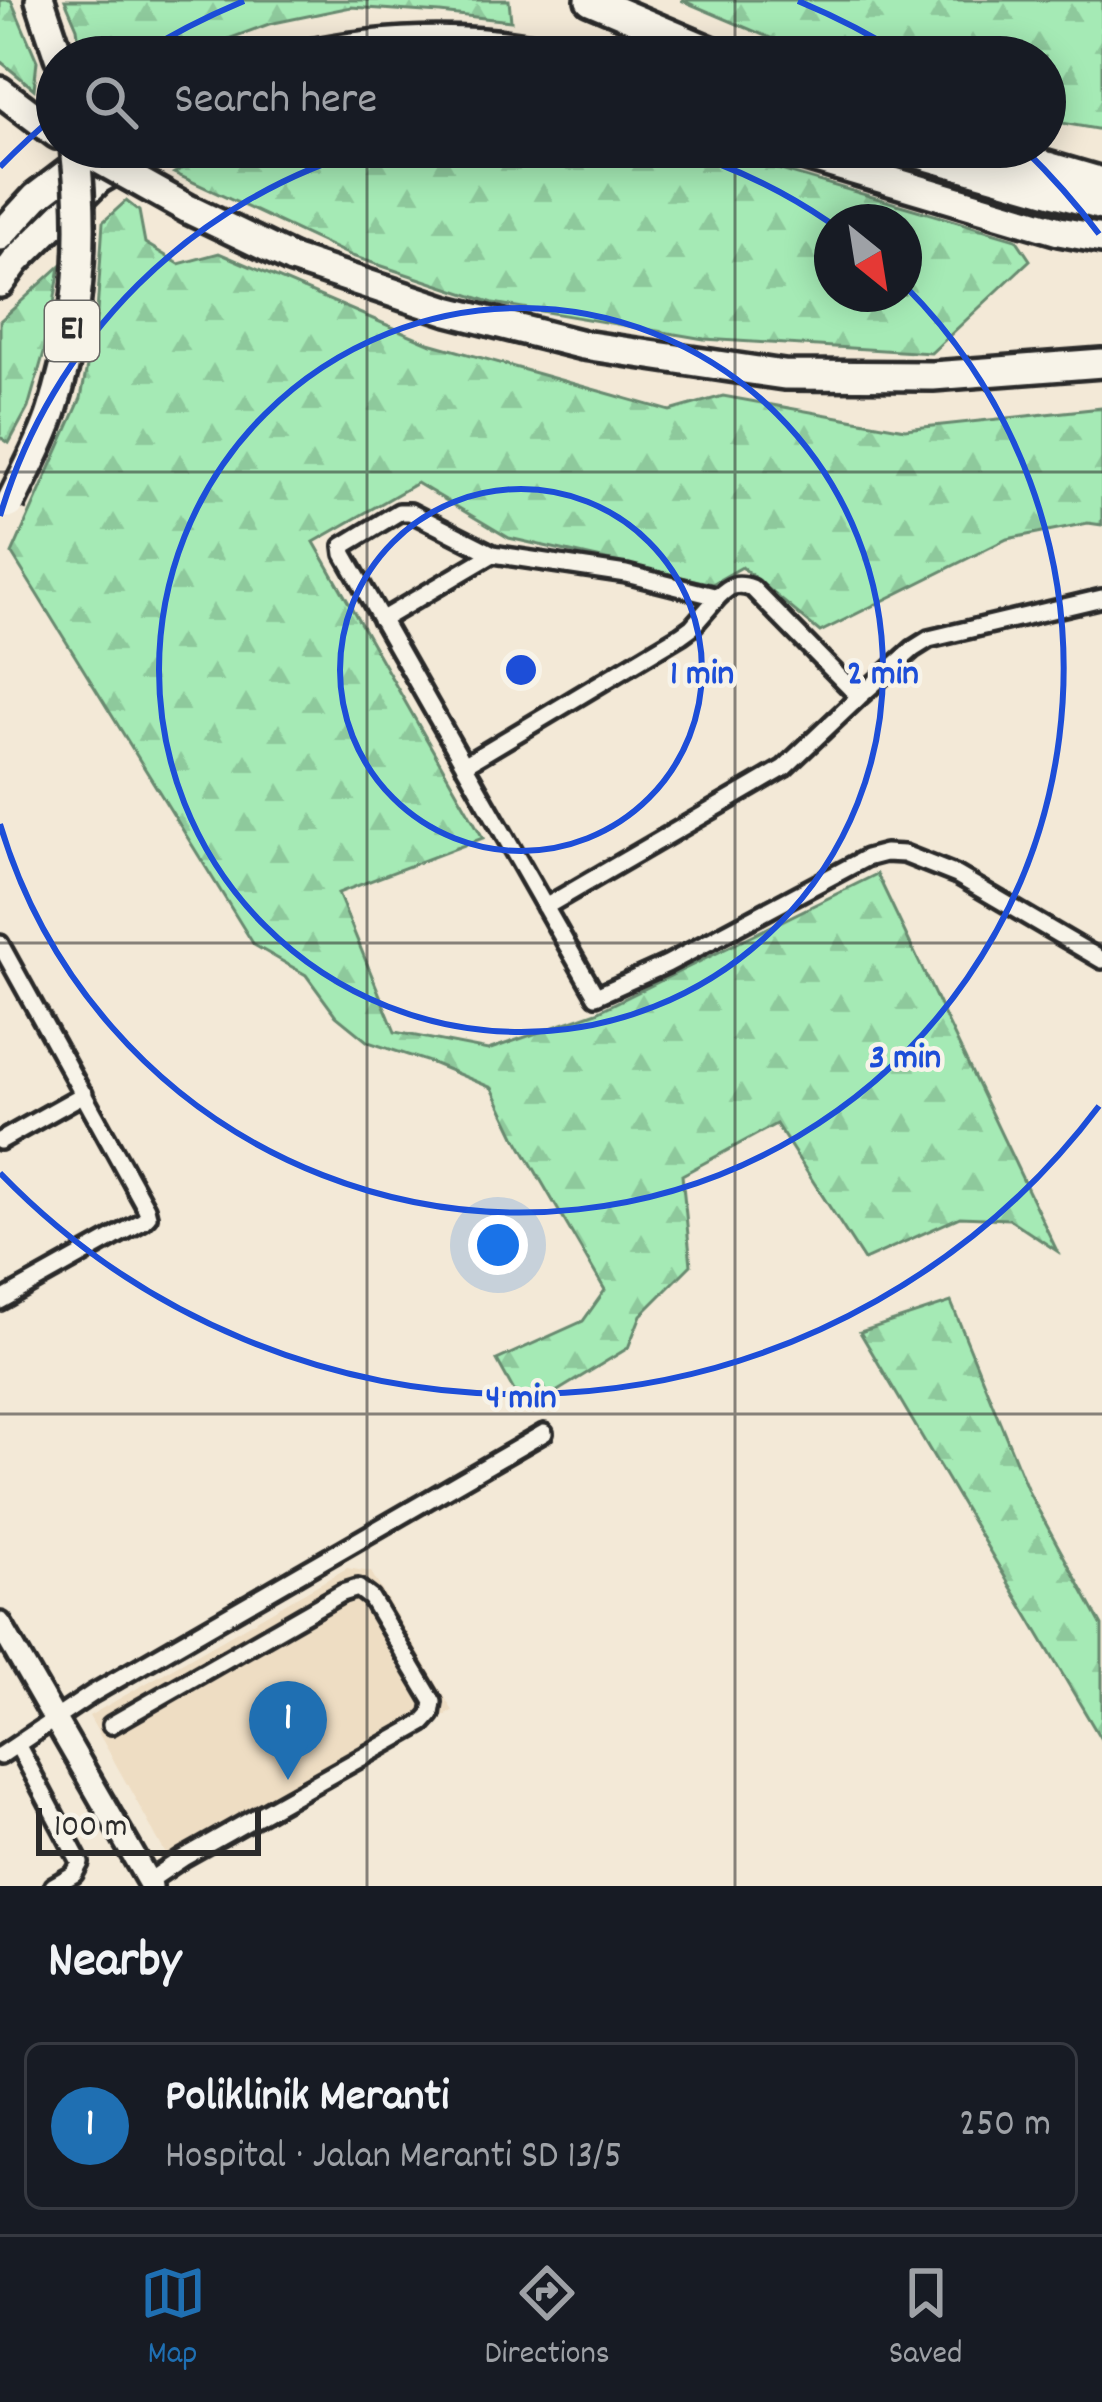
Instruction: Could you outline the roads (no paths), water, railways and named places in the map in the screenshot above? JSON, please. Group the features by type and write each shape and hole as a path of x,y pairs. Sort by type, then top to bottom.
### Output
{"highway":[{"path":"40,0 52,36"},
{"path":"590,0 675,36"},
{"path":"0,91 36,118"},
{"path":"0,236 36,197 74,168"},
{"name":"E1","path":"5,512 51,416 76,314 77,168"},
{"path":"114,168 292,259 448,311 583,345 784,375 933,376 1102,363"},
{"path":"0,283 28,248 100,179 119,168"},
{"path":"847,168 1059,231 1102,238"},
{"path":"969,168 1102,206"},
{"path":"1054,168 1102,182"}],"street":[{"path":"718,597 626,574 493,554 410,512 399,512 346,543 342,550 596,996 667,964 866,858 885,853 904,854 957,875 1098,954"},
{"path":"381,620 493,554"},
{"path":"464,765 681,635 728,587 741,584 752,588 859,697"},
{"path":"544,907 784,768 929,639 1102,598"},
{"path":"0,944 8,977 83,1094 148,1216 0,1301"},
{"path":"0,1141 83,1094"},
{"path":"0,1756 111,1683 544,1433"},
{"path":"0,1624 150,1884 183,1858 423,1723 433,1702 370,1598 358,1588 111,1725"},
{"path":"18,1746 80,1863 74,1874 53,1886"}],"place":[{"name":"Poliklinik Meranti","path":"288,1780"}]}
